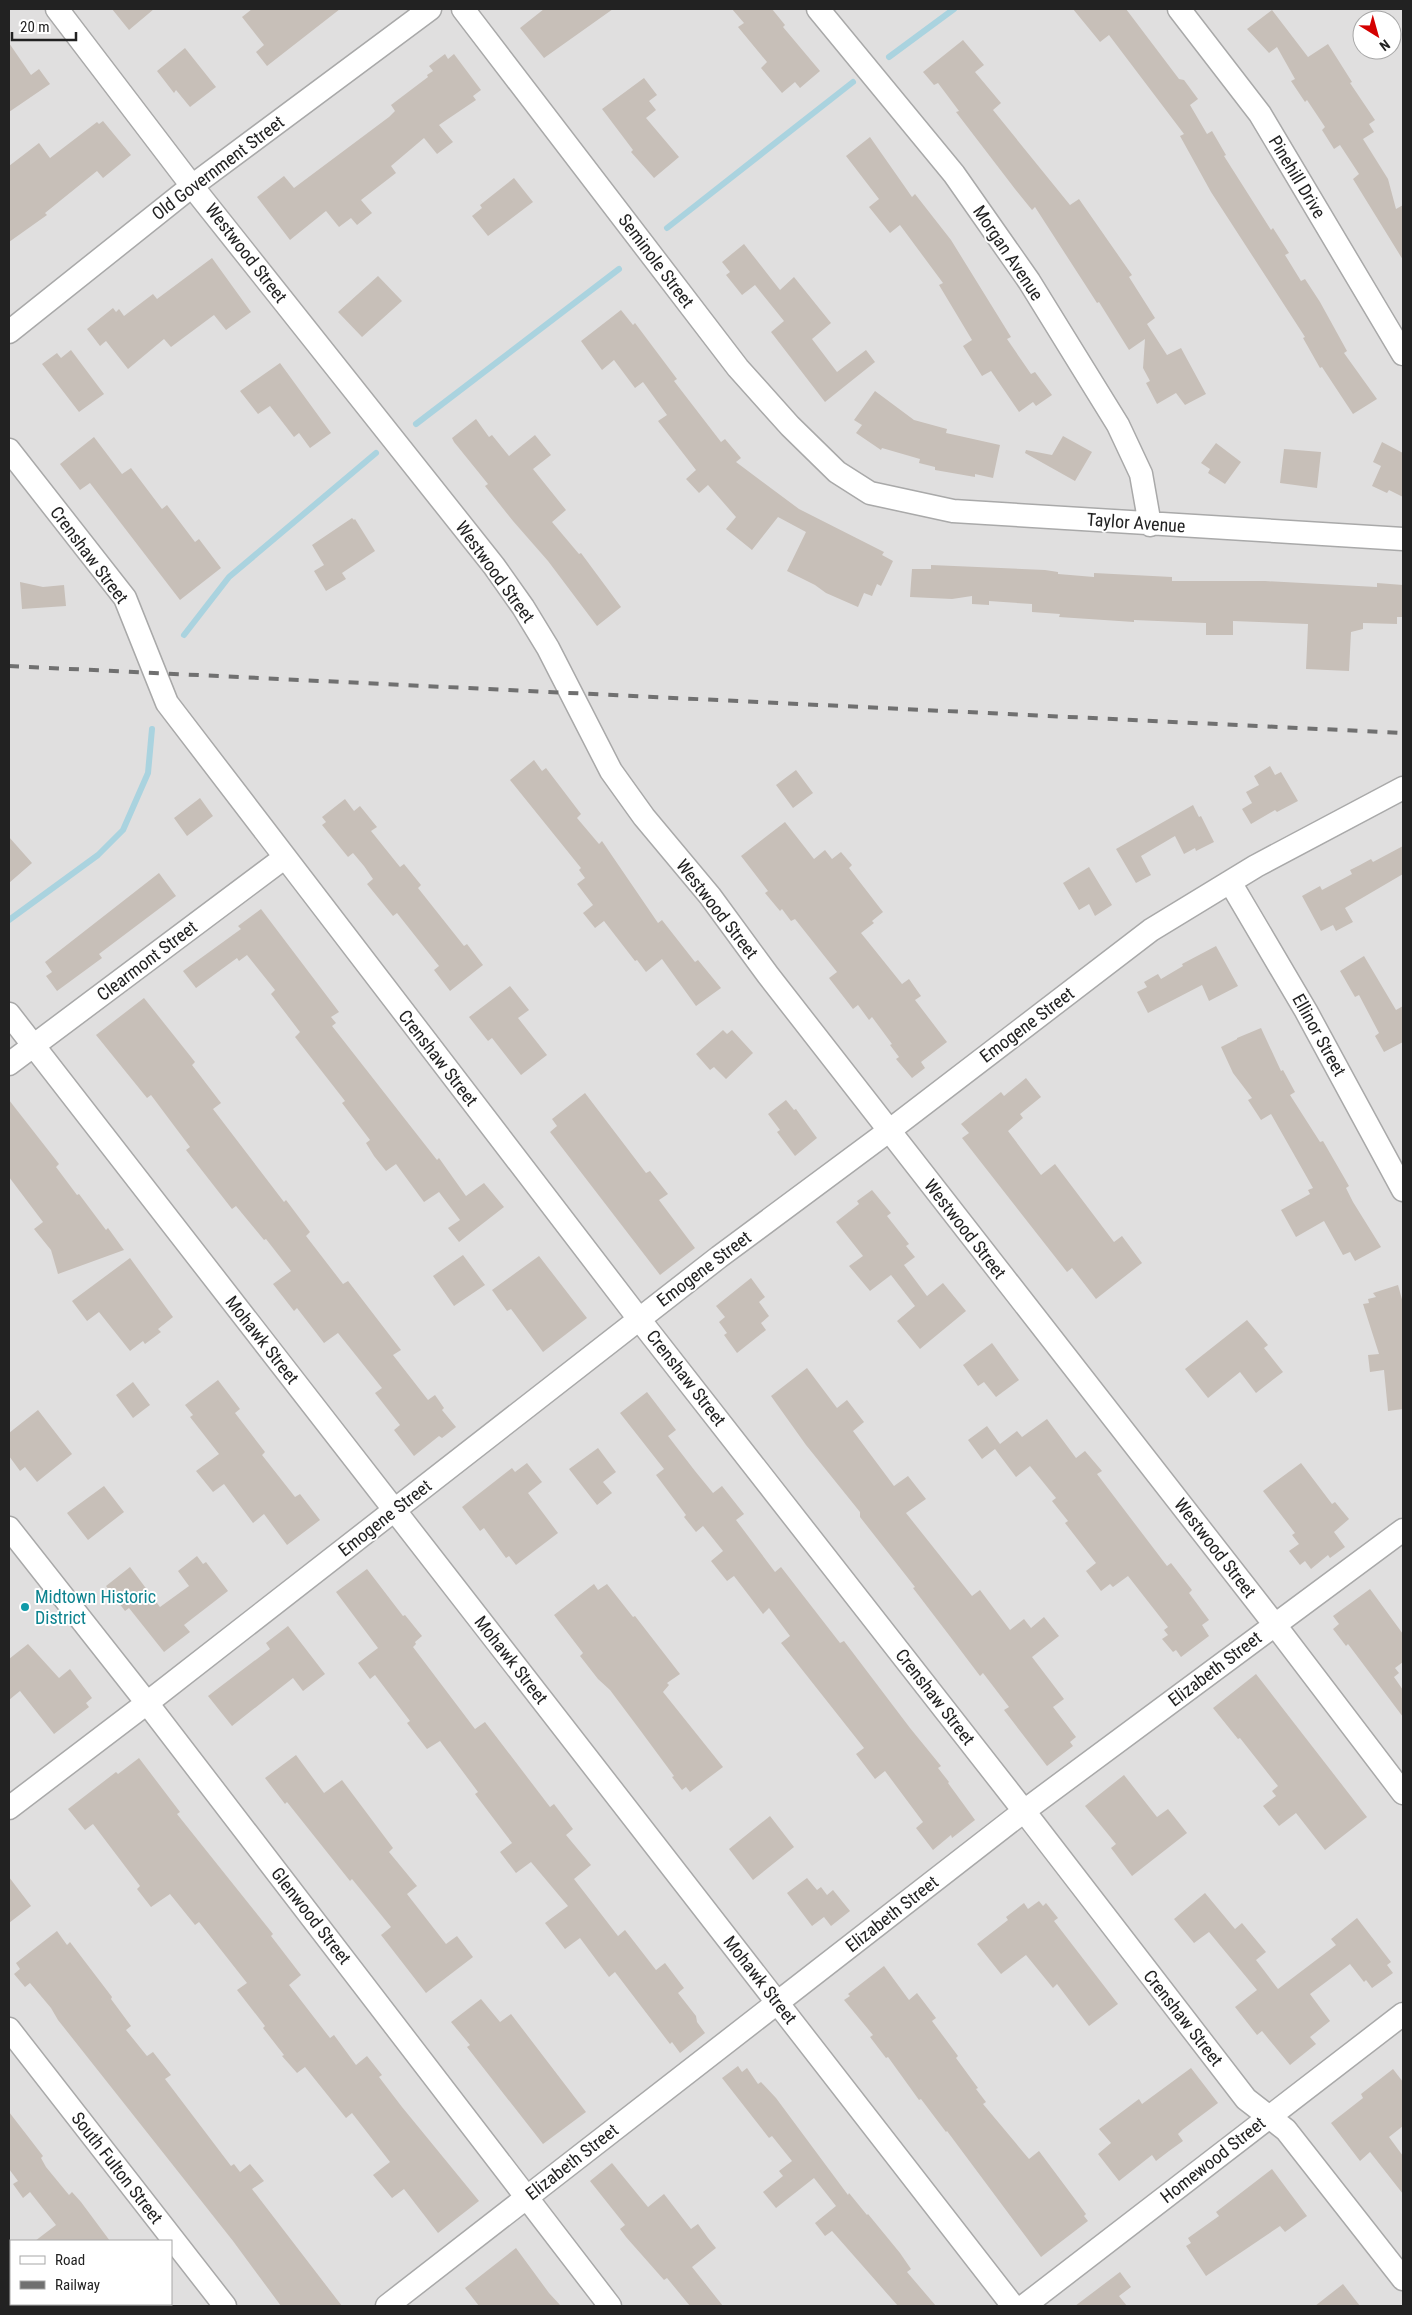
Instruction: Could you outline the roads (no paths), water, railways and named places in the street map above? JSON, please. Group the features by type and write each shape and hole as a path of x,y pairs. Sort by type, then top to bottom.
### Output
{"street":[{"name":"Westwood Street","path":"57,9 192,186 494,566 523,607 548,648 611,772 644,818 710,896 768,975 1275,1625 1403,1793"},
{"name":"Old Government Street","path":"9,332 192,186 430,9"},
{"name":"Seminole Street","path":"463,9 738,368 790,426 837,472 870,493"},
{"name":"Morgan Avenue","path":"818,9 954,174 1029,281 1118,425 1141,474 1150,525"},
{"name":"Pinehill Drive","path":"1179,9 1260,114 1403,354"},
{"name":"Crenshaw Street","path":"9,450 125,598 168,703 284,858 639,1319 1024,1811 1246,2099 1286,2130 1403,2279"},
{"name":"Taylor Avenue","path":"870,493 953,511 1150,525 1403,539"},
{"name":"Emogene Street","path":"9,1808 147,1703 719,1257 890,1130 1151,930 1256,866 1403,788"},
{"name":"Clearmont Street","path":"9,1064 284,858"},
{"name":"Ellinor Street","path":"1230,882 1306,1011 1403,1190"},
{"name":"Mohawk Street","path":"9,1014 1013,2306"},
{"name":"Glenwood Street","path":"9,1528 147,1703 610,2306"},
{"name":"Elizabeth Street","path":"387,2306 1024,1811 1403,1530"},
{"name":"Homewood Street","path":"1024,2306 1403,2014"},
{"name":"South Fulton Street","path":"9,2029 224,2306"}],"waterway":[{"path":"889,57 954,9"},
{"path":"667,228 853,82"},
{"path":"416,424 619,269"},
{"path":"184,635 229,577 376,453"},
{"path":"9,920 98,855 123,830 148,773 152,729"}],"railway":[{"path":"9,666 1403,733"}],"place":[{"name":"Midtown Historic District","path":"25,1607"}]}
